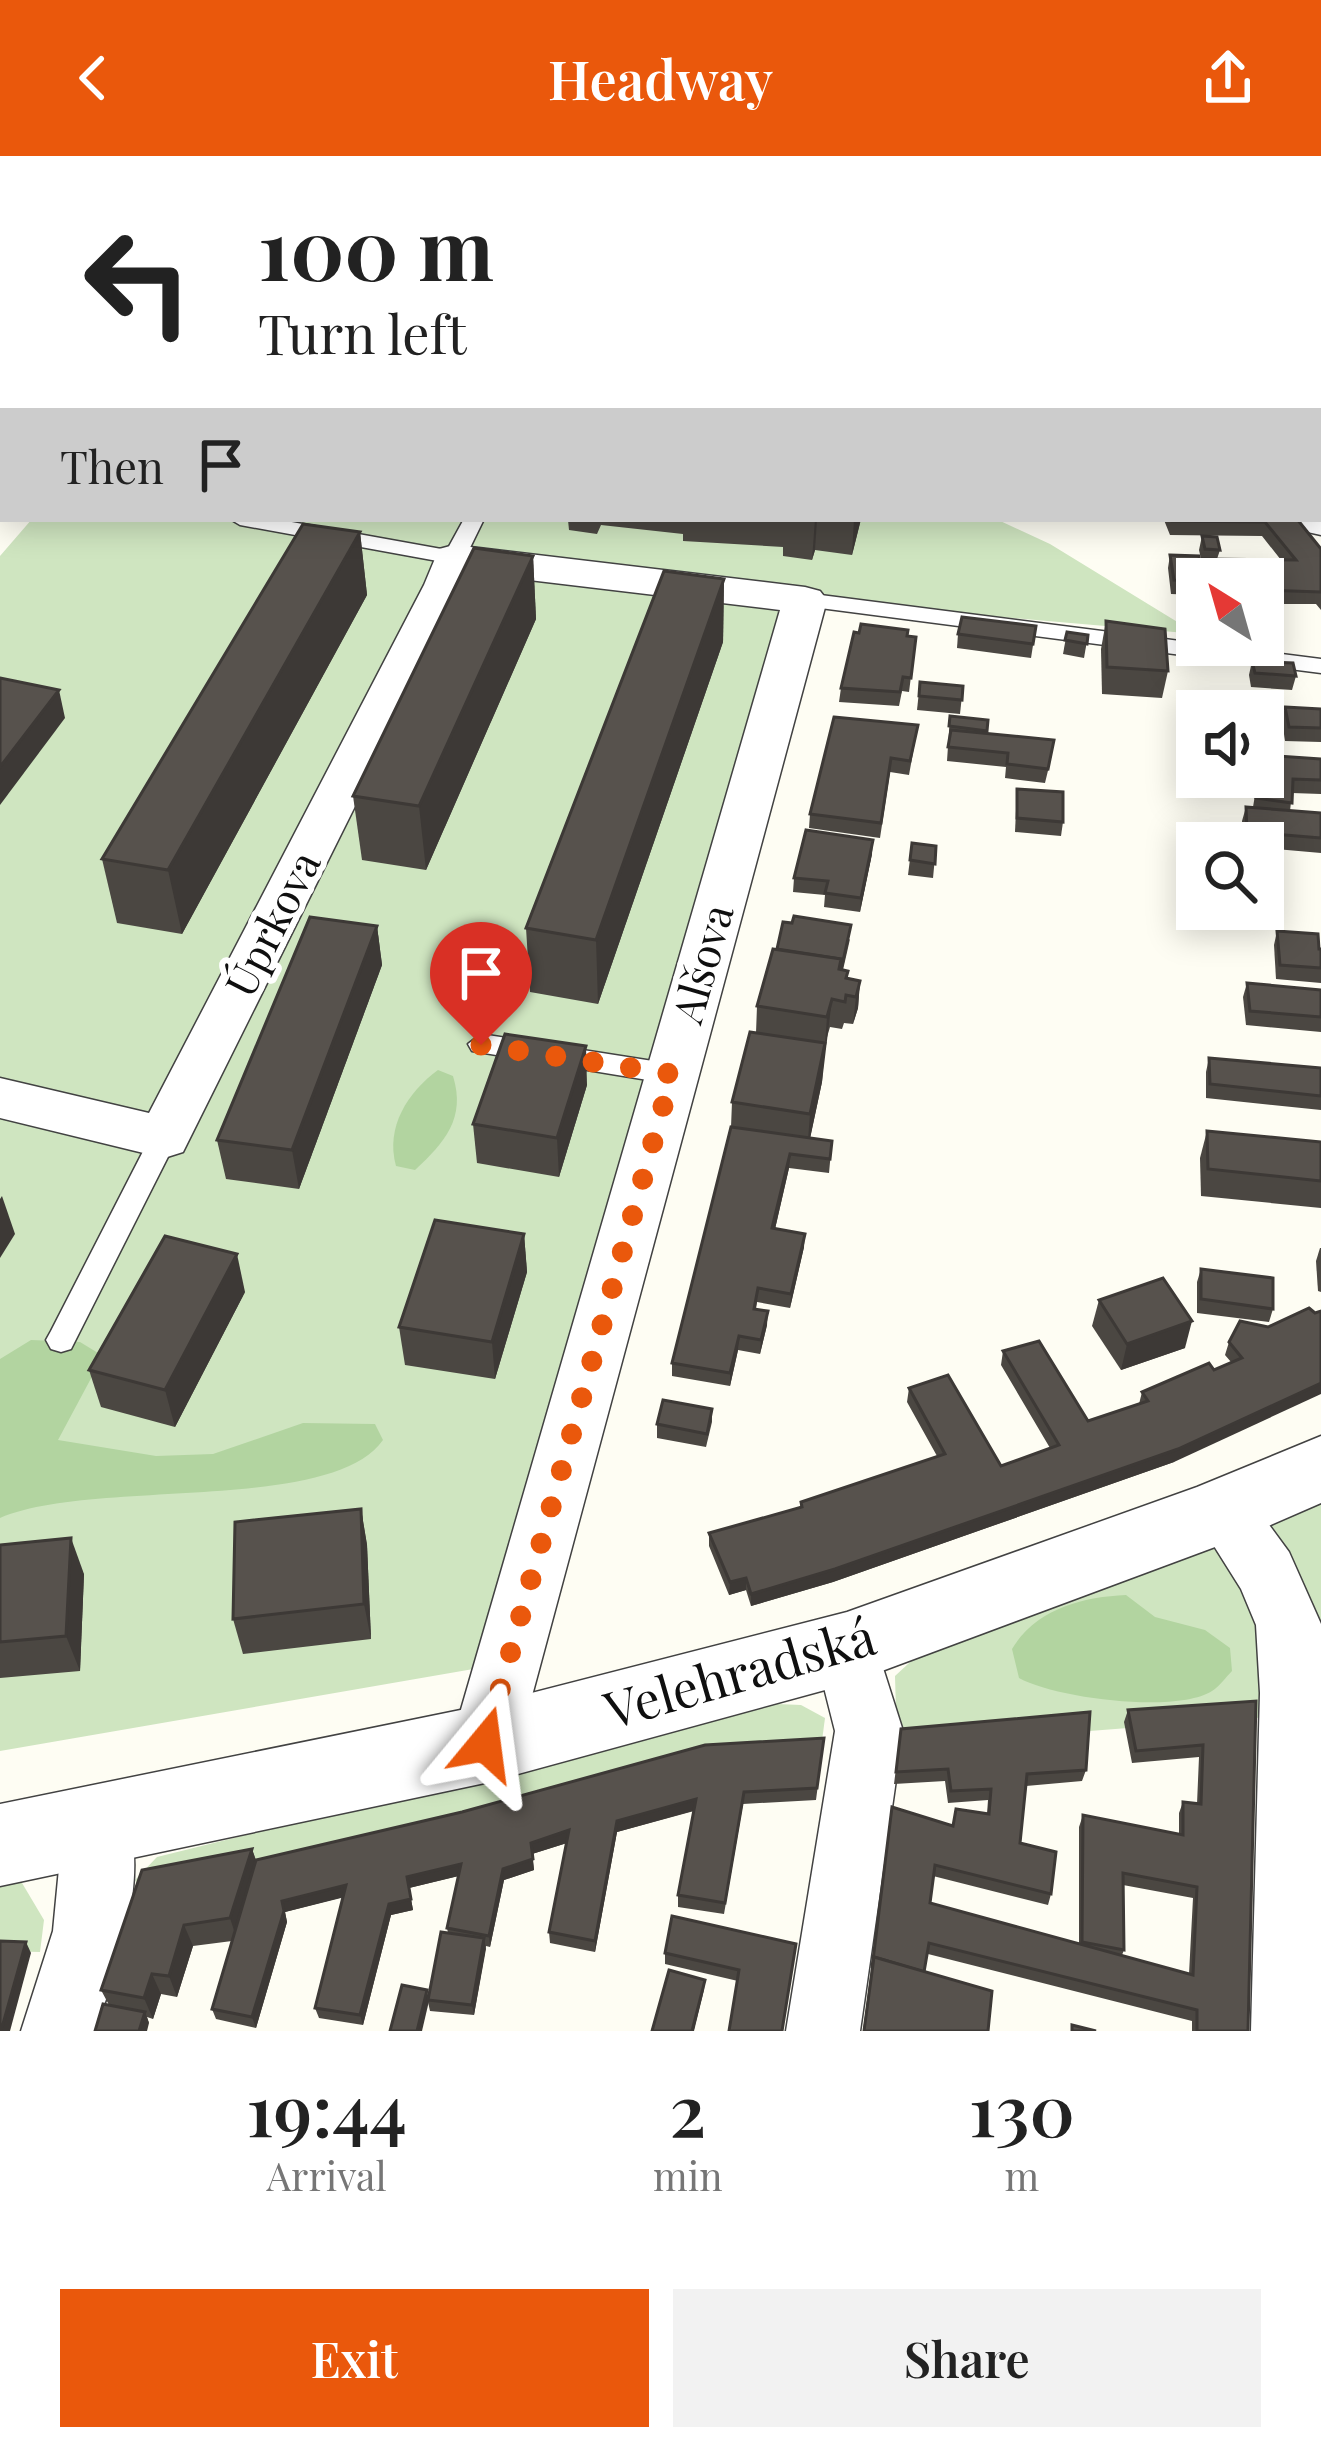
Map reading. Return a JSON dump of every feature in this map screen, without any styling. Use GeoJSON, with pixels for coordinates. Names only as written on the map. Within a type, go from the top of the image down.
{"type":"FeatureCollection","features":[{"type":"Feature","properties":{"kind":"street"},"geometry":{"type":"LineString","coordinates":[[464,538],[805,600]]}},
{"type":"Feature","properties":{"kind":"street","name":"Úprkova"},"geometry":{"type":"LineString","coordinates":[[164,1137],[446,585],[464,538]]}},
{"type":"Feature","properties":{"kind":"street","name":"Alšova"},"geometry":{"type":"LineString","coordinates":[[485,1744],[805,600]]}},
{"type":"Feature","properties":{"kind":"street"},"geometry":{"type":"LineString","coordinates":[[0,1098],[164,1137]]}},
{"type":"Feature","properties":{"kind":"street","name":"Velehradská"},"geometry":{"type":"LineString","coordinates":[[0,1845],[485,1744],[847,1648],[1223,1510],[1321,1468]]}},
{"type":"Feature","properties":{"kind":"street"},"geometry":{"type":"LineString","coordinates":[[1223,1510],[1266,1572],[1289,1625],[1293,1693],[1288,2031]]}},
{"type":"Feature","properties":{"kind":"street"},"geometry":{"type":"LineString","coordinates":[[823,2031],[869,1731],[847,1648]]}},
{"type":"Feature","properties":{"kind":"street"},"geometry":{"type":"LineString","coordinates":[[58,2031],[78,1978],[100,1886],[98,1827]]}},
{"type":"Feature","properties":{"kind":"lane"},"geometry":{"type":"LineString","coordinates":[[275,522],[464,538]]}},
{"type":"Feature","properties":{"kind":"lane"},"geometry":{"type":"LineString","coordinates":[[805,600],[1321,666]]}},
{"type":"Feature","properties":{"kind":"lane"},"geometry":{"type":"LineString","coordinates":[[481,1045],[672,1074]]}},
{"type":"Feature","properties":{"kind":"lane"},"geometry":{"type":"LineString","coordinates":[[61,1340],[164,1137]]}},
{"type":"Feature","properties":{"kind":"green space"},"geometry":{"type":"Polygon","coordinates":[[[29,522],[1002,522],[1050,544],[1176,621],[1176,632],[805,600],[508,1663],[0,1751],[0,556],[29,522]]]}},
{"type":"Feature","properties":{"kind":"green space"},"geometry":{"type":"Polygon","coordinates":[[[438,1070],[453,1076],[455,1117],[415,1170],[396,1166],[394,1138],[402,1112],[438,1070]]]}},
{"type":"Feature","properties":{"kind":"green space"},"geometry":{"type":"Polygon","coordinates":[[[31,1340],[80,1342],[103,1356],[58,1440],[156,1456],[213,1454],[303,1423],[375,1424],[383,1440],[355,1463],[314,1478],[263,1487],[91,1499],[0,1518],[0,1359],[31,1340]]]}},
{"type":"Feature","properties":{"kind":"green space"},"geometry":{"type":"Polygon","coordinates":[[[1321,1500],[1321,1713],[897,1746],[895,1676],[922,1651],[1321,1500]]]}},
{"type":"Feature","properties":{"kind":"green space"},"geometry":{"type":"Polygon","coordinates":[[[1126,1595],[1155,1617],[1205,1630],[1230,1648],[1232,1671],[1212,1691],[1195,1698],[1145,1702],[1059,1692],[1019,1678],[1012,1649],[1034,1624],[1077,1602],[1126,1595]]]}},
{"type":"Feature","properties":{"kind":"green space"},"geometry":{"type":"Polygon","coordinates":[[[777,1704],[801,1705],[825,1718],[820,1756],[147,1896],[135,1880],[157,1857],[777,1704]]]}},
{"type":"Feature","properties":{"kind":"green space"},"geometry":{"type":"Polygon","coordinates":[[[0,1879],[22,1883],[44,1920],[40,1952],[0,1951],[0,1879]]]}},
{"type":"Feature","properties":{"kind":"building"},"geometry":{"type":"Polygon","coordinates":[[[1265,522],[1299,522],[1321,549],[1321,592],[1284,591],[1284,560],[1296,560],[1265,522]]]}},
{"type":"Feature","properties":{"kind":"building"},"geometry":{"type":"Polygon","coordinates":[[[303,524],[360,532],[168,870],[102,859],[303,524]]]}},
{"type":"Feature","properties":{"kind":"building"},"geometry":{"type":"Polygon","coordinates":[[[1202,536],[1217,537],[1220,550],[1205,549],[1202,536]]]}},
{"type":"Feature","properties":{"kind":"building"},"geometry":{"type":"Polygon","coordinates":[[[474,548],[533,556],[419,806],[353,796],[474,548]]]}},
{"type":"Feature","properties":{"kind":"building"},"geometry":{"type":"Polygon","coordinates":[[[1170,555],[1199,556],[1176,558],[1174,580],[1170,555]]]}},
{"type":"Feature","properties":{"kind":"building"},"geometry":{"type":"Polygon","coordinates":[[[664,571],[724,579],[596,940],[526,928],[664,571]]]}},
{"type":"Feature","properties":{"kind":"building"},"geometry":{"type":"Polygon","coordinates":[[[962,617],[1036,626],[1033,644],[958,634],[962,617]]]}},
{"type":"Feature","properties":{"kind":"building"},"geometry":{"type":"Polygon","coordinates":[[[1106,621],[1165,629],[1168,671],[1107,667],[1106,621]]]}},
{"type":"Feature","properties":{"kind":"building"},"geometry":{"type":"Polygon","coordinates":[[[861,624],[908,630],[907,636],[916,637],[911,678],[903,677],[900,692],[841,688],[854,632],[859,633],[861,624]]]}},
{"type":"Feature","properties":{"kind":"building"},"geometry":{"type":"Polygon","coordinates":[[[1067,632],[1088,635],[1087,644],[1065,640],[1067,632]]]}},
{"type":"Feature","properties":{"kind":"building"},"geometry":{"type":"Polygon","coordinates":[[[1293,663],[1296,676],[1255,673],[1253,666],[1293,663]]]}},
{"type":"Feature","properties":{"kind":"building"},"geometry":{"type":"Polygon","coordinates":[[[0,678],[59,690],[0,767],[0,678]]]}},
{"type":"Feature","properties":{"kind":"building"},"geometry":{"type":"Polygon","coordinates":[[[920,682],[963,686],[962,700],[919,696],[920,682]]]}},
{"type":"Feature","properties":{"kind":"building"},"geometry":{"type":"Polygon","coordinates":[[[1285,707],[1321,709],[1321,728],[1289,727],[1285,707]]]}},
{"type":"Feature","properties":{"kind":"building"},"geometry":{"type":"Polygon","coordinates":[[[950,716],[988,720],[987,731],[949,726],[950,716]]]}},
{"type":"Feature","properties":{"kind":"building"},"geometry":{"type":"Polygon","coordinates":[[[834,717],[918,725],[910,761],[891,758],[881,823],[810,814],[834,717]]]}},
{"type":"Feature","properties":{"kind":"building"},"geometry":{"type":"Polygon","coordinates":[[[951,730],[1054,740],[1048,769],[1007,764],[1008,753],[948,747],[951,730]]]}},
{"type":"Feature","properties":{"kind":"building"},"geometry":{"type":"Polygon","coordinates":[[[1284,756],[1321,759],[1321,780],[1293,779],[1292,803],[1256,798],[1284,798],[1284,756]]]}},
{"type":"Feature","properties":{"kind":"building"},"geometry":{"type":"Polygon","coordinates":[[[1017,789],[1063,792],[1063,822],[1017,818],[1017,789]]]}},
{"type":"Feature","properties":{"kind":"building"},"geometry":{"type":"Polygon","coordinates":[[[1246,807],[1321,813],[1321,838],[1284,835],[1284,822],[1247,822],[1246,807]]]}},
{"type":"Feature","properties":{"kind":"building"},"geometry":{"type":"Polygon","coordinates":[[[806,830],[873,840],[861,898],[825,893],[828,881],[794,878],[806,830]]]}},
{"type":"Feature","properties":{"kind":"building"},"geometry":{"type":"Polygon","coordinates":[[[912,843],[936,846],[935,864],[910,860],[912,843]]]}},
{"type":"Feature","properties":{"kind":"building"},"geometry":{"type":"Polygon","coordinates":[[[794,916],[851,925],[841,970],[841,959],[777,949],[783,922],[792,923],[794,916]]]}},
{"type":"Feature","properties":{"kind":"building"},"geometry":{"type":"Polygon","coordinates":[[[310,917],[377,926],[292,1150],[217,1140],[310,917]]]}},
{"type":"Feature","properties":{"kind":"building"},"geometry":{"type":"Polygon","coordinates":[[[1277,931],[1318,934],[1321,968],[1280,965],[1277,931]]]}},
{"type":"Feature","properties":{"kind":"building"},"geometry":{"type":"Polygon","coordinates":[[[773,949],[841,959],[839,969],[848,971],[846,978],[860,981],[856,997],[846,995],[845,1002],[832,999],[827,1017],[757,1006],[773,949]]]}},
{"type":"Feature","properties":{"kind":"building"},"geometry":{"type":"Polygon","coordinates":[[[1247,983],[1321,990],[1321,1017],[1250,1011],[1247,983]]]}},
{"type":"Feature","properties":{"kind":"building"},"geometry":{"type":"Polygon","coordinates":[[[750,1032],[825,1043],[810,1114],[732,1102],[750,1032]]]}},
{"type":"Feature","properties":{"kind":"building"},"geometry":{"type":"Polygon","coordinates":[[[505,1034],[586,1046],[557,1138],[473,1124],[505,1034]]]}},
{"type":"Feature","properties":{"kind":"building"},"geometry":{"type":"Polygon","coordinates":[[[1209,1058],[1321,1068],[1321,1096],[1210,1084],[1209,1058]]]}},
{"type":"Feature","properties":{"kind":"building"},"geometry":{"type":"Polygon","coordinates":[[[731,1127],[832,1141],[830,1159],[790,1154],[772,1228],[805,1234],[791,1294],[758,1288],[754,1309],[768,1311],[761,1340],[739,1336],[730,1373],[672,1363],[731,1127]]]}},
{"type":"Feature","properties":{"kind":"building"},"geometry":{"type":"Polygon","coordinates":[[[1207,1131],[1321,1142],[1321,1181],[1208,1169],[1207,1131]]]}},
{"type":"Feature","properties":{"kind":"building"},"geometry":{"type":"Polygon","coordinates":[[[435,1220],[524,1234],[492,1342],[399,1327],[435,1220]]]}},
{"type":"Feature","properties":{"kind":"building"},"geometry":{"type":"Polygon","coordinates":[[[165,1236],[237,1254],[165,1390],[89,1370],[165,1236]]]}},
{"type":"Feature","properties":{"kind":"building"},"geometry":{"type":"Polygon","coordinates":[[[1201,1269],[1273,1278],[1273,1309],[1201,1299],[1201,1269]]]}},
{"type":"Feature","properties":{"kind":"building"},"geometry":{"type":"Polygon","coordinates":[[[1163,1278],[1192,1321],[1127,1344],[1099,1300],[1163,1278]]]}},
{"type":"Feature","properties":{"kind":"building"},"geometry":{"type":"Polygon","coordinates":[[[1309,1308],[1321,1311],[1321,1383],[1178,1449],[751,1594],[746,1578],[730,1582],[709,1533],[802,1507],[801,1502],[945,1454],[909,1388],[948,1375],[1001,1466],[1059,1445],[1003,1351],[1039,1341],[1088,1421],[1148,1401],[1142,1392],[1209,1363],[1214,1370],[1242,1358],[1229,1342],[1240,1321],[1268,1327],[1309,1308]]]}},
{"type":"Feature","properties":{"kind":"building"},"geometry":{"type":"Polygon","coordinates":[[[663,1400],[712,1409],[707,1434],[657,1424],[663,1400]]]}},
{"type":"Feature","properties":{"kind":"building"},"geometry":{"type":"Polygon","coordinates":[[[361,1509],[364,1604],[233,1619],[235,1522],[361,1509]]]}},
{"type":"Feature","properties":{"kind":"building"},"geometry":{"type":"Polygon","coordinates":[[[71,1538],[66,1636],[0,1642],[0,1545],[71,1538]]]}},
{"type":"Feature","properties":{"kind":"building"},"geometry":{"type":"Polygon","coordinates":[[[1256,1701],[1248,2031],[1197,2031],[1197,2010],[929,1943],[924,1972],[874,1957],[872,1968],[892,1807],[953,1826],[956,1809],[989,1814],[991,1789],[951,1791],[948,1769],[896,1772],[901,1729],[1090,1712],[1086,1770],[1027,1774],[1020,1843],[1056,1852],[1051,1894],[935,1865],[930,1903],[1193,1975],[1197,1887],[1123,1873],[1124,1950],[1082,1942],[1083,1815],[1183,1835],[1183,1802],[1201,1804],[1203,1745],[1136,1751],[1128,1710],[1256,1701]]]}},
{"type":"Feature","properties":{"kind":"building"},"geometry":{"type":"Polygon","coordinates":[[[824,1738],[817,1788],[744,1792],[725,1903],[678,1895],[696,1799],[617,1821],[595,1941],[549,1932],[569,1830],[531,1843],[533,1859],[503,1869],[489,1936],[447,1928],[461,1864],[407,1877],[411,1899],[389,1904],[360,2015],[315,2008],[346,1885],[282,1901],[284,1911],[252,2017],[212,2009],[256,1860],[462,1812],[705,1745],[824,1738]]]}},
{"type":"Feature","properties":{"kind":"building"},"geometry":{"type":"Polygon","coordinates":[[[252,1849],[230,1918],[184,1925],[169,1976],[152,1974],[144,1998],[101,1990],[142,1870],[252,1849]]]}},
{"type":"Feature","properties":{"kind":"building"},"geometry":{"type":"Polygon","coordinates":[[[672,1916],[796,1944],[782,2031],[729,2031],[739,1970],[665,1953],[672,1916]]]}},
{"type":"Feature","properties":{"kind":"building"},"geometry":{"type":"Polygon","coordinates":[[[441,1932],[484,1938],[472,2005],[428,2000],[441,1932]]]}},
{"type":"Feature","properties":{"kind":"building"},"geometry":{"type":"Polygon","coordinates":[[[0,1941],[26,1942],[1,2031],[0,2031],[0,1941]]]}},
{"type":"Feature","properties":{"kind":"building"},"geometry":{"type":"Polygon","coordinates":[[[874,1957],[992,1991],[988,2031],[864,2031],[874,1957]]]}},
{"type":"Feature","properties":{"kind":"building"},"geometry":{"type":"Polygon","coordinates":[[[669,1970],[705,1980],[692,2031],[652,2031],[669,1970]]]}},
{"type":"Feature","properties":{"kind":"building"},"geometry":{"type":"Polygon","coordinates":[[[402,1985],[427,1990],[417,2031],[390,2031],[402,1985]]]}},
{"type":"Feature","properties":{"kind":"building"},"geometry":{"type":"Polygon","coordinates":[[[103,2004],[145,2012],[139,2031],[95,2031],[103,2004]]]}},
{"type":"Feature","properties":{"kind":"route"},"geometry":{"type":"LineString","coordinates":[[481,1045],[672,1074],[485,1744]]}}]}
